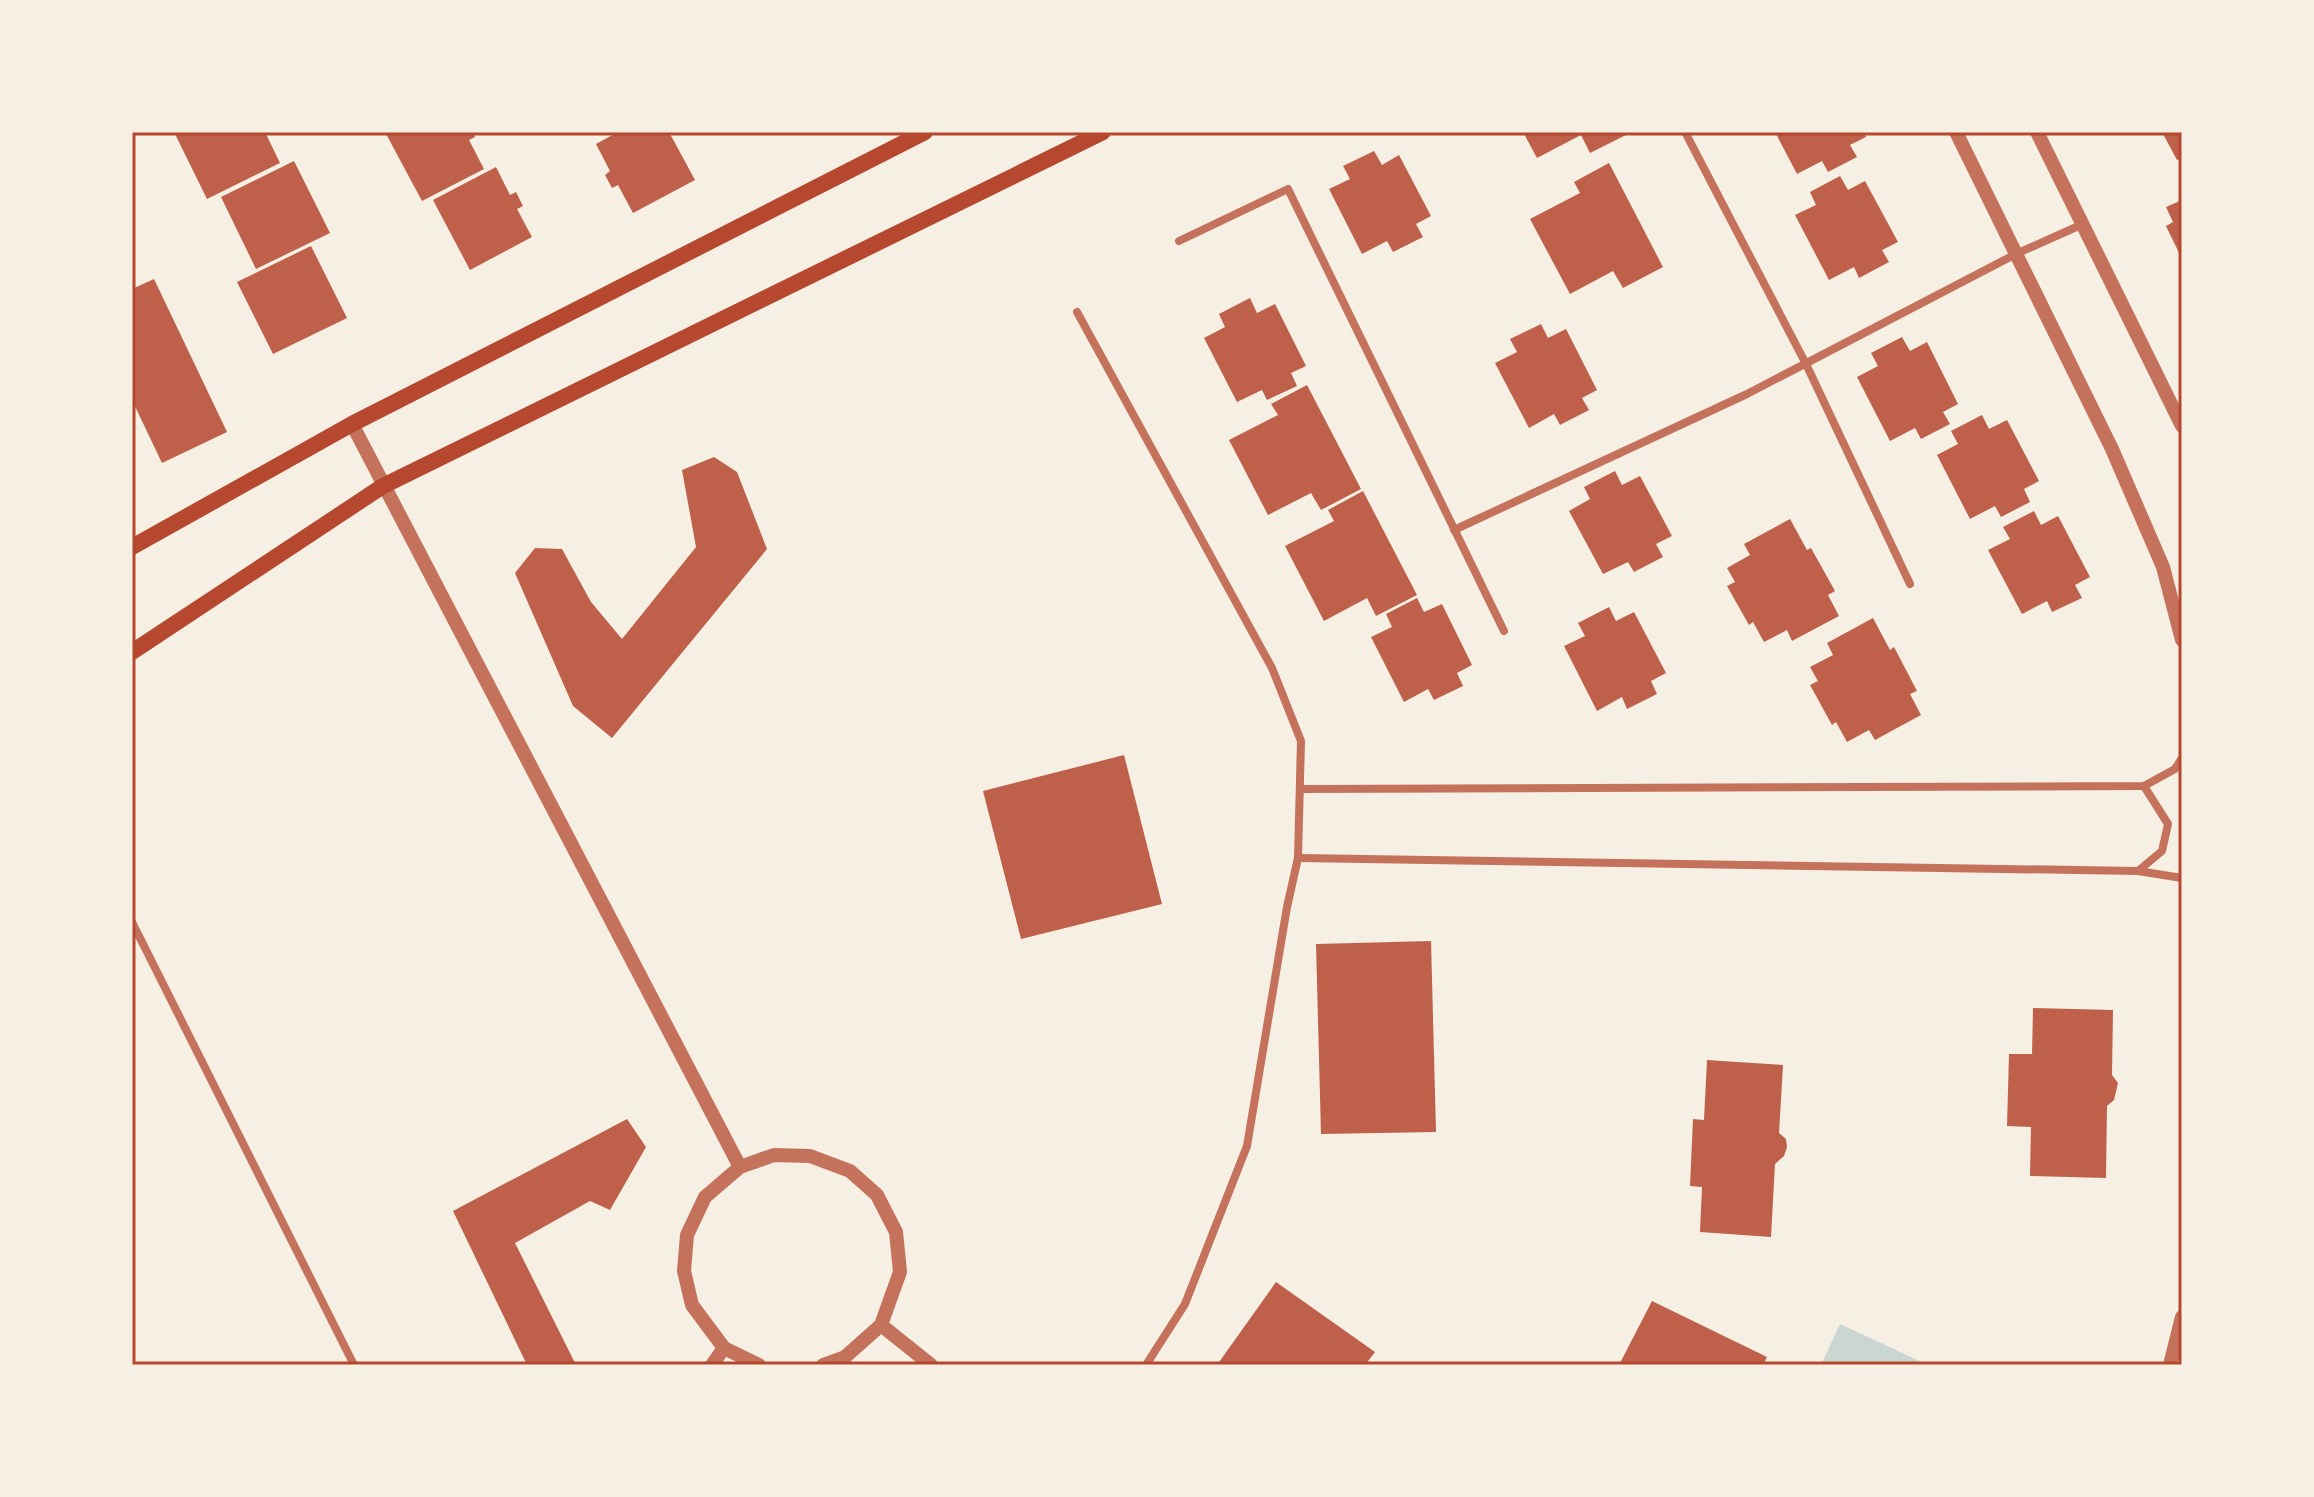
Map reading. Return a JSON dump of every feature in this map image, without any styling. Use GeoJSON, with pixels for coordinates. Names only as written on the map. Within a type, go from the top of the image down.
{"type":"FeatureCollection","features":[{"type":"Feature","properties":{"kind":"main road"},"geometry":{"type":"LineString","coordinates":[[132,547],[352,424],[925,132]]}},
{"type":"Feature","properties":{"kind":"main road"},"geometry":{"type":"LineString","coordinates":[[132,652],[383,486],[1103,132]]}},
{"type":"Feature","properties":{"kind":"street"},"geometry":{"type":"LineString","coordinates":[[1685,132],[1806,364],[1910,584]]}},
{"type":"Feature","properties":{"kind":"street"},"geometry":{"type":"LineString","coordinates":[[1956,132],[2112,449],[2163,567],[2182,640]]}},
{"type":"Feature","properties":{"kind":"street"},"geometry":{"type":"LineString","coordinates":[[2037,132],[2182,426]]}},
{"type":"Feature","properties":{"kind":"street"},"geometry":{"type":"LineString","coordinates":[[1179,241],[1288,189],[1504,631]]}},
{"type":"Feature","properties":{"kind":"street"},"geometry":{"type":"LineString","coordinates":[[1454,530],[1806,364],[2016,254],[2084,224]]}},
{"type":"Feature","properties":{"kind":"street"},"geometry":{"type":"LineString","coordinates":[[1077,312],[1272,668],[1301,741],[1298,858],[1247,1146],[1185,1304],[1146,1365]]}},
{"type":"Feature","properties":{"kind":"street"},"geometry":{"type":"LineString","coordinates":[[352,424],[740,1167]]}},
{"type":"Feature","properties":{"kind":"street"},"geometry":{"type":"LineString","coordinates":[[1301,789],[2144,786],[2175,769],[2182,758]]}},
{"type":"Feature","properties":{"kind":"street"},"geometry":{"type":"LineString","coordinates":[[2138,871],[2162,851],[2168,824],[2144,786]]}},
{"type":"Feature","properties":{"kind":"street"},"geometry":{"type":"LineString","coordinates":[[1298,858],[2138,871],[2182,878]]}},
{"type":"Feature","properties":{"kind":"street"},"geometry":{"type":"LineString","coordinates":[[132,922],[354,1365]]}},
{"type":"Feature","properties":{"kind":"street"},"geometry":{"type":"LineString","coordinates":[[759,1365],[724,1348],[692,1305],[684,1271],[687,1235],[705,1197],[740,1167],[774,1155],[810,1156],[850,1171],[877,1195],[896,1232],[900,1272],[881,1325],[845,1357],[823,1365]]}},
{"type":"Feature","properties":{"kind":"street"},"geometry":{"type":"LineString","coordinates":[[2170,1365],[2182,1317]]}},
{"type":"Feature","properties":{"kind":"street"},"geometry":{"type":"LineString","coordinates":[[881,1325],[931,1365]]}},
{"type":"Feature","properties":{"kind":"street"},"geometry":{"type":"LineString","coordinates":[[712,1365],[724,1348]]}},
{"type":"Feature","properties":{"kind":"shaded area"},"geometry":{"type":"Polygon","coordinates":[[[1840,1324],[1928,1365],[1821,1365],[1840,1324]]]}},
{"type":"Feature","properties":{"kind":"building"},"geometry":{"type":"Polygon","coordinates":[[[174,132],[265,132],[280,163],[207,199],[174,132]]]}},
{"type":"Feature","properties":{"kind":"building"},"geometry":{"type":"Polygon","coordinates":[[[385,132],[473,132],[475,137],[469,140],[484,169],[422,201],[385,132]]]}},
{"type":"Feature","properties":{"kind":"building"},"geometry":{"type":"Polygon","coordinates":[[[618,132],[669,132],[695,180],[633,213],[618,185],[612,188],[605,175],[610,171],[596,144],[618,132]]]}},
{"type":"Feature","properties":{"kind":"building"},"geometry":{"type":"Polygon","coordinates":[[[1523,132],[1632,132],[1590,153],[1581,135],[1537,158],[1523,132]]]}},
{"type":"Feature","properties":{"kind":"building"},"geometry":{"type":"Polygon","coordinates":[[[1775,132],[1863,132],[1866,137],[1850,145],[1857,157],[1828,172],[1822,161],[1797,174],[1775,132]]]}},
{"type":"Feature","properties":{"kind":"building"},"geometry":{"type":"Polygon","coordinates":[[[2162,132],[2182,132],[2182,158],[2177,160],[2162,132]]]}},
{"type":"Feature","properties":{"kind":"building"},"geometry":{"type":"Polygon","coordinates":[[[1374,151],[1382,165],[1399,155],[1431,216],[1416,224],[1423,237],[1393,252],[1387,241],[1362,254],[1329,189],[1350,179],[1343,166],[1374,151]]]}},
{"type":"Feature","properties":{"kind":"building"},"geometry":{"type":"Polygon","coordinates":[[[294,161],[330,233],[256,269],[221,197],[294,161]]]}},
{"type":"Feature","properties":{"kind":"building"},"geometry":{"type":"Polygon","coordinates":[[[1609,163],[1663,267],[1623,288],[1613,271],[1570,294],[1530,219],[1580,193],[1574,182],[1609,163]]]}},
{"type":"Feature","properties":{"kind":"building"},"geometry":{"type":"Polygon","coordinates":[[[496,167],[510,195],[516,192],[523,206],[517,209],[532,237],[470,270],[433,200],[496,167]]]}},
{"type":"Feature","properties":{"kind":"building"},"geometry":{"type":"Polygon","coordinates":[[[1840,176],[1848,190],[1865,181],[1898,242],[1882,250],[1889,262],[1859,278],[1854,267],[1829,280],[1795,215],[1816,205],[1810,192],[1840,176]]]}},
{"type":"Feature","properties":{"kind":"building"},"geometry":{"type":"Polygon","coordinates":[[[2182,200],[2182,259],[2166,226],[2173,222],[2166,207],[2182,200]]]}},
{"type":"Feature","properties":{"kind":"building"},"geometry":{"type":"Polygon","coordinates":[[[311,246],[347,318],[273,354],[237,282],[311,246]]]}},
{"type":"Feature","properties":{"kind":"building"},"geometry":{"type":"Polygon","coordinates":[[[154,279],[227,432],[162,463],[132,400],[132,289],[154,279]]]}},
{"type":"Feature","properties":{"kind":"building"},"geometry":{"type":"Polygon","coordinates":[[[1250,298],[1257,313],[1275,304],[1306,366],[1291,373],[1297,386],[1267,400],[1262,390],[1237,402],[1204,338],[1225,327],[1219,314],[1250,298]]]}},
{"type":"Feature","properties":{"kind":"building"},"geometry":{"type":"Polygon","coordinates":[[[1541,324],[1548,338],[1566,329],[1597,390],[1582,398],[1589,410],[1560,425],[1554,414],[1529,428],[1495,363],[1517,352],[1510,339],[1541,324]]]}},
{"type":"Feature","properties":{"kind":"building"},"geometry":{"type":"Polygon","coordinates":[[[1902,337],[1910,351],[1927,342],[1958,404],[1943,412],[1950,424],[1921,439],[1915,428],[1890,441],[1857,377],[1878,366],[1871,353],[1902,337]]]}},
{"type":"Feature","properties":{"kind":"building"},"geometry":{"type":"Polygon","coordinates":[[[1307,385],[1361,489],[1321,510],[1311,493],[1268,515],[1229,440],[1278,415],[1271,404],[1307,385]]]}},
{"type":"Feature","properties":{"kind":"building"},"geometry":{"type":"Polygon","coordinates":[[[1982,415],[1989,429],[2007,420],[2039,481],[2024,489],[2030,502],[2001,517],[1995,506],[1970,519],[1937,455],[1958,444],[1951,431],[1982,415]]]}},
{"type":"Feature","properties":{"kind":"building"},"geometry":{"type":"Polygon","coordinates":[[[714,457],[737,472],[767,549],[612,738],[573,706],[515,573],[535,548],[562,549],[591,602],[622,639],[696,547],[682,470],[714,457]]]}},
{"type":"Feature","properties":{"kind":"building"},"geometry":{"type":"Polygon","coordinates":[[[1615,471],[1622,485],[1640,476],[1672,536],[1656,544],[1663,557],[1634,572],[1628,562],[1603,574],[1569,511],[1590,499],[1584,487],[1615,471]]]}},
{"type":"Feature","properties":{"kind":"building"},"geometry":{"type":"Polygon","coordinates":[[[1363,491],[1417,595],[1376,616],[1367,598],[1324,621],[1285,546],[1334,521],[1328,510],[1363,491]]]}},
{"type":"Feature","properties":{"kind":"building"},"geometry":{"type":"Polygon","coordinates":[[[2034,511],[2041,525],[2058,516],[2090,577],[2075,585],[2082,598],[2052,612],[2047,601],[2022,614],[1988,550],[2010,539],[2003,527],[2034,511]]]}},
{"type":"Feature","properties":{"kind":"building"},"geometry":{"type":"Polygon","coordinates":[[[1790,519],[1807,550],[1811,548],[1835,591],[1828,595],[1839,616],[1792,641],[1787,630],[1764,642],[1753,622],[1749,625],[1727,586],[1735,582],[1727,568],[1750,555],[1744,544],[1790,519]]]}},
{"type":"Feature","properties":{"kind":"building"},"geometry":{"type":"Polygon","coordinates":[[[1417,598],[1424,612],[1442,604],[1472,665],[1457,673],[1463,686],[1434,700],[1428,689],[1404,702],[1371,637],[1392,627],[1386,614],[1417,598]]]}},
{"type":"Feature","properties":{"kind":"building"},"geometry":{"type":"Polygon","coordinates":[[[1609,607],[1616,621],[1634,612],[1666,673],[1651,681],[1657,694],[1627,709],[1622,697],[1597,711],[1564,646],[1585,636],[1578,623],[1609,607]]]}},
{"type":"Feature","properties":{"kind":"building"},"geometry":{"type":"Polygon","coordinates":[[[1873,618],[1890,650],[1894,647],[1917,691],[1910,694],[1921,715],[1875,740],[1869,730],[1847,742],[1836,722],[1832,725],[1810,685],[1818,681],[1810,667],[1833,655],[1827,643],[1873,618]]]}},
{"type":"Feature","properties":{"kind":"building"},"geometry":{"type":"Polygon","coordinates":[[[1124,755],[1162,904],[1021,939],[983,791],[1124,755]]]}},
{"type":"Feature","properties":{"kind":"building"},"geometry":{"type":"Polygon","coordinates":[[[1431,941],[1436,1132],[1321,1134],[1316,944],[1431,941]]]}},
{"type":"Feature","properties":{"kind":"building"},"geometry":{"type":"Polygon","coordinates":[[[2033,1008],[2113,1010],[2112,1075],[2118,1083],[2114,1100],[2107,1106],[2106,1178],[2030,1176],[2031,1127],[2007,1126],[2009,1054],[2032,1054],[2033,1008]]]}},
{"type":"Feature","properties":{"kind":"building"},"geometry":{"type":"Polygon","coordinates":[[[1707,1060],[1783,1065],[1779,1133],[1786,1139],[1787,1147],[1784,1156],[1775,1164],[1771,1237],[1700,1232],[1702,1187],[1690,1186],[1693,1119],[1704,1120],[1707,1060]]]}},
{"type":"Feature","properties":{"kind":"building"},"geometry":{"type":"Polygon","coordinates":[[[627,1119],[646,1147],[610,1210],[590,1201],[515,1243],[576,1365],[527,1365],[453,1211],[627,1119]]]}},
{"type":"Feature","properties":{"kind":"building"},"geometry":{"type":"Polygon","coordinates":[[[1276,1282],[1375,1352],[1365,1365],[1217,1365],[1276,1282]]]}},
{"type":"Feature","properties":{"kind":"building"},"geometry":{"type":"Polygon","coordinates":[[[1652,1301],[1767,1357],[1763,1365],[1619,1365],[1652,1301]]]}}]}
